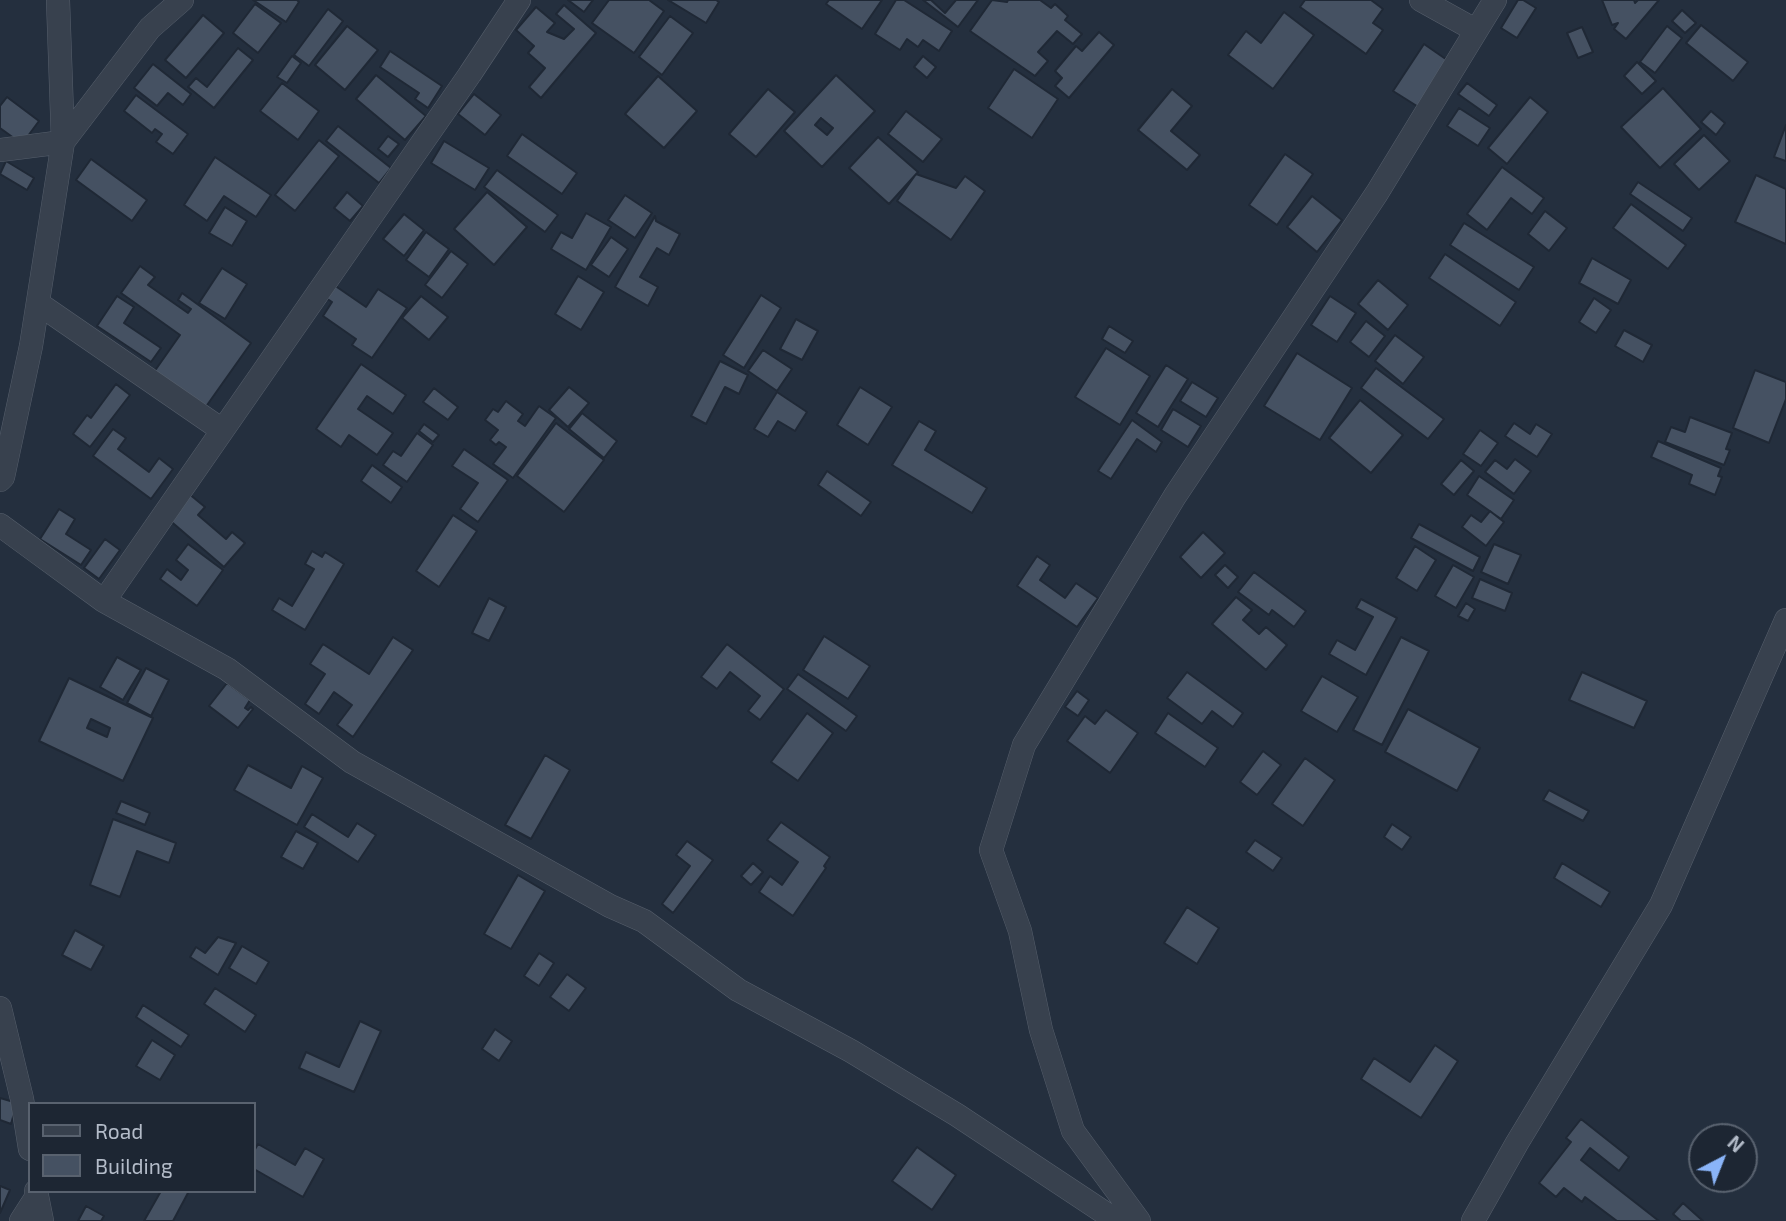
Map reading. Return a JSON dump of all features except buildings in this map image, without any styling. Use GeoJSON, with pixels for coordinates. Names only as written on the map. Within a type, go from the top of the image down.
{"type":"FeatureCollection","features":[{"type":"Feature","properties":{"kind":"street"},"geometry":{"type":"LineString","coordinates":[[0,480],[3,477],[23,386],[62,142],[58,0]]}},
{"type":"Feature","properties":{"kind":"street"},"geometry":{"type":"LineString","coordinates":[[0,150],[62,142],[150,28],[182,0]]}},
{"type":"Feature","properties":{"kind":"street"},"geometry":{"type":"LineString","coordinates":[[104,601],[519,0]]}},
{"type":"Feature","properties":{"kind":"street"},"geometry":{"type":"LineString","coordinates":[[1421,0],[1475,30]]}},
{"type":"Feature","properties":{"kind":"street"},"geometry":{"type":"LineString","coordinates":[[1139,1221],[1073,1131],[1041,1030],[1020,931],[991,850],[1024,746],[1175,496],[1377,193],[1495,0]]}},
{"type":"Feature","properties":{"kind":"street"},"geometry":{"type":"LineString","coordinates":[[38,304],[222,429]]}},
{"type":"Feature","properties":{"kind":"street"},"geometry":{"type":"LineString","coordinates":[[0,525],[104,601],[227,670],[352,762],[599,900],[644,920],[738,990],[851,1051],[945,1108],[1117,1221]]}},
{"type":"Feature","properties":{"kind":"street"},"geometry":{"type":"LineString","coordinates":[[1473,1221],[1661,905],[1786,620]]}},
{"type":"Feature","properties":{"kind":"street"},"geometry":{"type":"LineString","coordinates":[[0,1008],[22,1098],[28,1136]]}},
{"type":"Feature","properties":{"kind":"street"},"geometry":{"type":"LineString","coordinates":[[21,1221],[37,1194]]}},
{"type":"Feature","properties":{"kind":"street"},"geometry":{"type":"LineString","coordinates":[[37,1194],[41,1221]]}}]}
